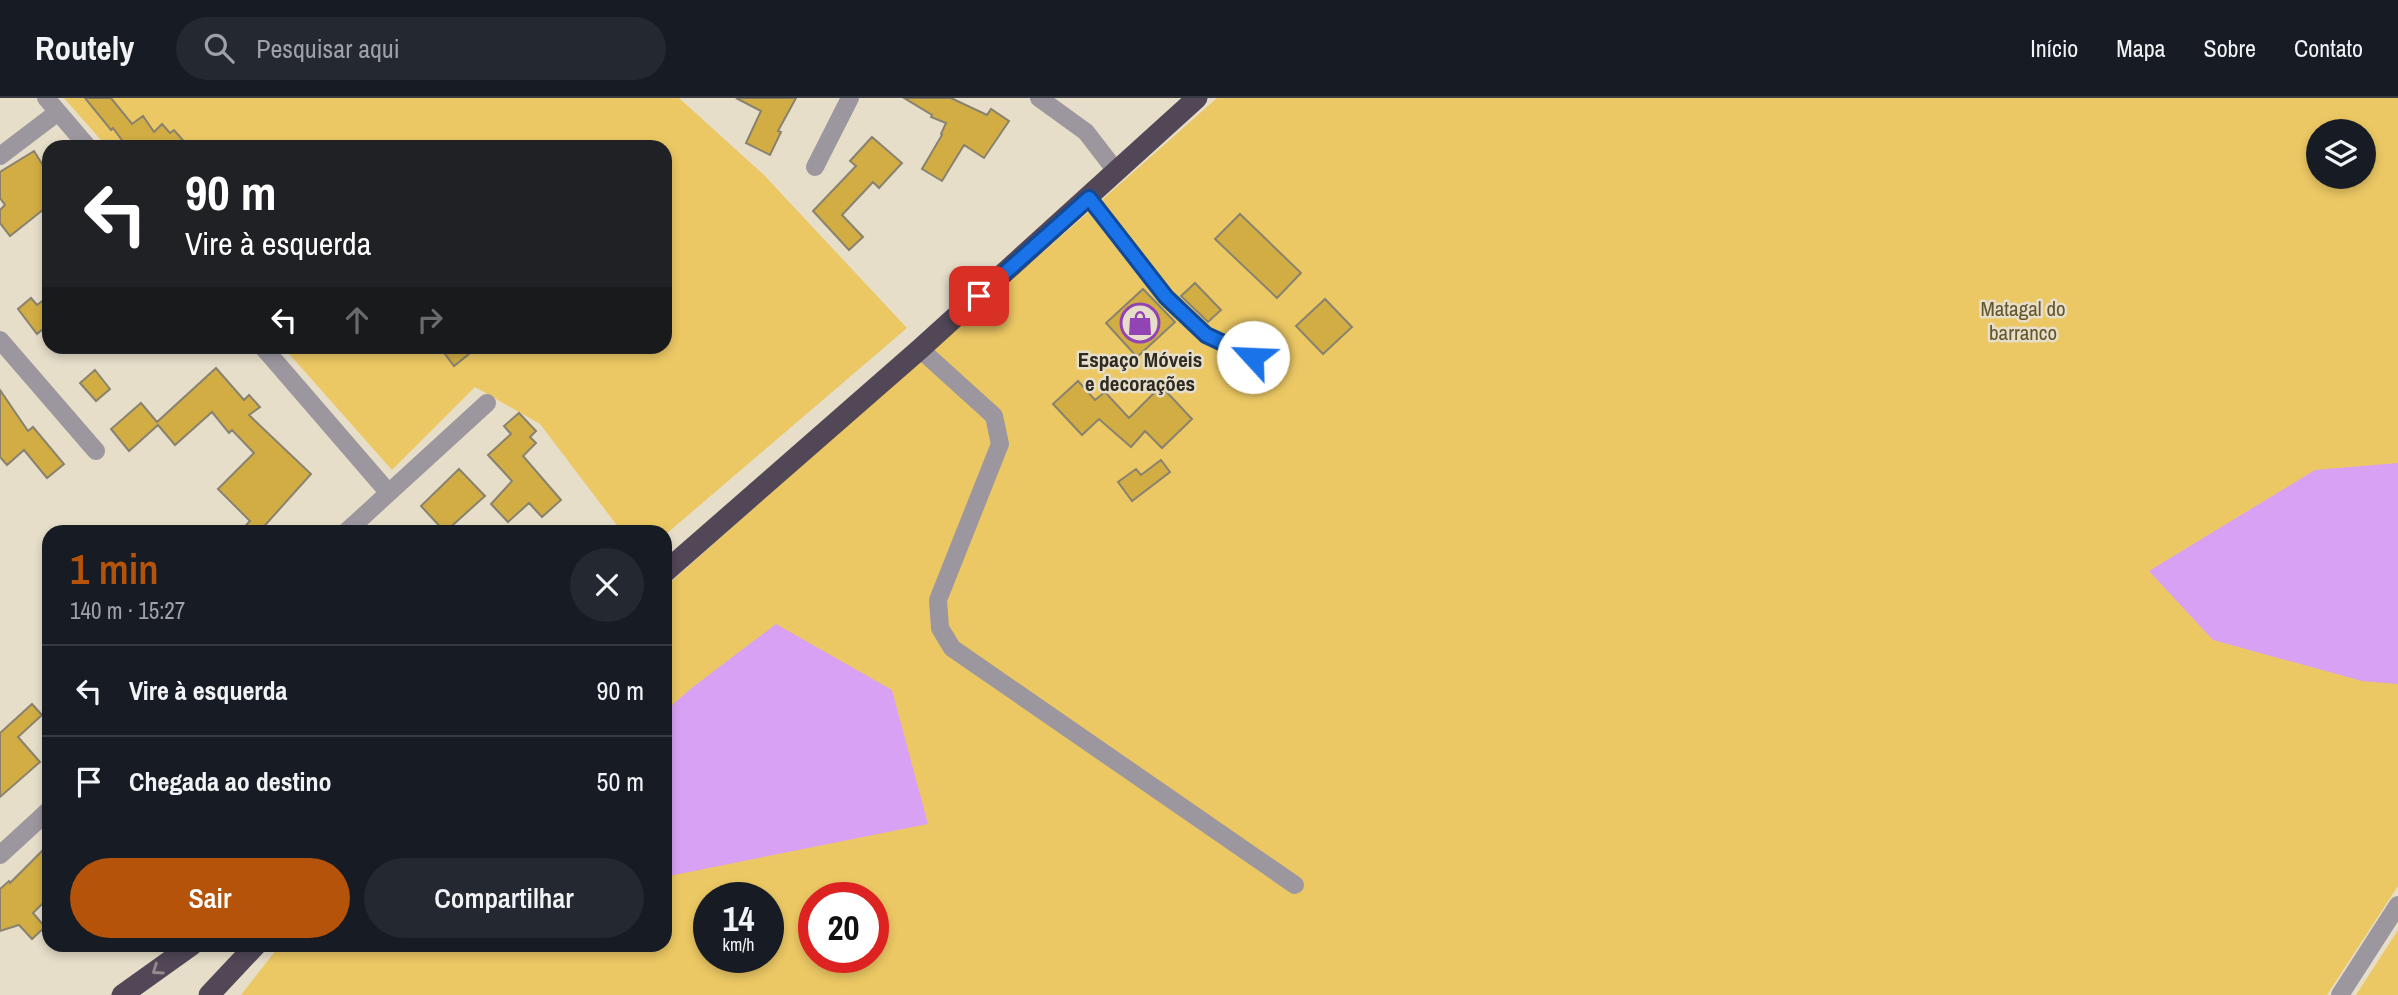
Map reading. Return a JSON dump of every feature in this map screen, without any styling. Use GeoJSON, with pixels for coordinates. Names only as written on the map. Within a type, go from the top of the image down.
{"type":"FeatureCollection","features":[{"type":"Feature","properties":{"kind":"highway"},"geometry":{"type":"LineString","coordinates":[[672,566],[920,349],[1197,98]]}},
{"type":"Feature","properties":{"kind":"highway"},"geometry":{"type":"LineString","coordinates":[[122,995],[182,952]]}},
{"type":"Feature","properties":{"kind":"highway"},"geometry":{"type":"LineString","coordinates":[[209,995],[249,952]]}},
{"type":"Feature","properties":{"kind":"street"},"geometry":{"type":"LineString","coordinates":[[46,98],[82,140]]}},
{"type":"Feature","properties":{"kind":"street"},"geometry":{"type":"LineString","coordinates":[[815,167],[850,98]]}},
{"type":"Feature","properties":{"kind":"street"},"geometry":{"type":"LineString","coordinates":[[1039,98],[1086,132],[1116,171]]}},
{"type":"Feature","properties":{"kind":"street"},"geometry":{"type":"LineString","coordinates":[[0,156],[58,112]]}},
{"type":"Feature","properties":{"kind":"street"},"geometry":{"type":"LineString","coordinates":[[1089,198],[1166,297],[1206,335],[1253,357]]}},
{"type":"Feature","properties":{"kind":"street"},"geometry":{"type":"LineString","coordinates":[[0,340],[96,451]]}},
{"type":"Feature","properties":{"kind":"street"},"geometry":{"type":"LineString","coordinates":[[920,349],[994,416],[999,444],[938,600],[940,628],[952,648],[1295,885]]}},
{"type":"Feature","properties":{"kind":"street"},"geometry":{"type":"LineString","coordinates":[[269,354],[388,492]]}},
{"type":"Feature","properties":{"kind":"street"},"geometry":{"type":"LineString","coordinates":[[353,525],[487,402]]}},
{"type":"Feature","properties":{"kind":"street"},"geometry":{"type":"LineString","coordinates":[[0,855],[42,816]]}},
{"type":"Feature","properties":{"kind":"street"},"geometry":{"type":"LineString","coordinates":[[2340,995],[2398,905]]}},
{"type":"Feature","properties":{"kind":"green space"},"geometry":{"type":"Polygon","coordinates":[[[64,98],[679,98],[764,175],[907,328],[672,529],[672,525],[617,525],[540,424],[475,387],[392,470],[289,354],[672,354],[672,140],[101,140],[64,98]]]}},
{"type":"Feature","properties":{"kind":"green space","name":"Matagal do barranco"},"geometry":{"type":"Polygon","coordinates":[[[1217,98],[2398,98],[2398,886],[2327,995],[241,995],[275,952],[672,952],[672,581],[1217,98]]]}},
{"type":"Feature","properties":{"kind":"green space"},"geometry":{"type":"Polygon","coordinates":[[[2398,930],[2398,995],[2356,995],[2398,930]]]}},
{"type":"Feature","properties":{"kind":"shaded area"},"geometry":{"type":"Polygon","coordinates":[[[2398,463],[2398,684],[2362,681],[2213,640],[2149,571],[2315,470],[2398,463]]]}},
{"type":"Feature","properties":{"kind":"shaded area"},"geometry":{"type":"Polygon","coordinates":[[[776,624],[892,690],[928,824],[672,875],[672,705],[776,624]]]}},
{"type":"Feature","properties":{"kind":"building"},"geometry":{"type":"Polygon","coordinates":[[[85,98],[111,98],[132,124],[143,116],[154,132],[162,124],[170,133],[174,130],[183,140],[122,140],[113,128],[111,130],[85,98]]]}},
{"type":"Feature","properties":{"kind":"building"},"geometry":{"type":"Polygon","coordinates":[[[736,98],[796,98],[778,131],[781,132],[770,155],[746,143],[761,111],[736,98]]]}},
{"type":"Feature","properties":{"kind":"building"},"geometry":{"type":"Polygon","coordinates":[[[904,98],[951,98],[987,115],[991,109],[1009,121],[984,158],[964,145],[942,181],[922,169],[946,123],[931,117],[932,115],[904,98]]]}},
{"type":"Feature","properties":{"kind":"building"},"geometry":{"type":"Polygon","coordinates":[[[872,137],[902,163],[879,188],[873,182],[842,215],[863,237],[849,250],[813,211],[856,166],[850,161],[872,137]]]}},
{"type":"Feature","properties":{"kind":"building"},"geometry":{"type":"Polygon","coordinates":[[[34,151],[42,164],[42,211],[10,236],[0,223],[0,210],[5,205],[0,198],[0,172],[34,151]]]}},
{"type":"Feature","properties":{"kind":"building"},"geometry":{"type":"Polygon","coordinates":[[[1240,214],[1301,273],[1277,298],[1215,239],[1240,214]]]}},
{"type":"Feature","properties":{"kind":"building"},"geometry":{"type":"Polygon","coordinates":[[[1195,283],[1221,310],[1208,322],[1181,296],[1195,283]]]}},
{"type":"Feature","properties":{"kind":"building","name":"Espaço Móveis e decorações"},"geometry":{"type":"Polygon","coordinates":[[[1143,289],[1175,322],[1137,357],[1106,323],[1143,289]]]}},
{"type":"Feature","properties":{"kind":"building"},"geometry":{"type":"Polygon","coordinates":[[[31,298],[37,305],[42,301],[42,330],[37,334],[18,309],[31,298]]]}},
{"type":"Feature","properties":{"kind":"building"},"geometry":{"type":"Polygon","coordinates":[[[1325,299],[1352,327],[1323,354],[1296,326],[1325,299]]]}},
{"type":"Feature","properties":{"kind":"building"},"geometry":{"type":"Polygon","coordinates":[[[445,354],[469,354],[454,366],[445,354]]]}},
{"type":"Feature","properties":{"kind":"building"},"geometry":{"type":"Polygon","coordinates":[[[216,368],[244,400],[249,395],[260,407],[249,415],[311,474],[265,525],[246,525],[250,521],[218,489],[254,453],[232,430],[229,433],[212,412],[175,445],[158,425],[129,451],[111,429],[141,403],[157,422],[216,368]]]}},
{"type":"Feature","properties":{"kind":"building"},"geometry":{"type":"Polygon","coordinates":[[[95,370],[110,389],[96,401],[80,383],[95,370]]]}},
{"type":"Feature","properties":{"kind":"building"},"geometry":{"type":"Polygon","coordinates":[[[1078,381],[1095,400],[1105,392],[1129,418],[1161,386],[1192,419],[1162,448],[1145,431],[1131,447],[1099,419],[1082,435],[1053,404],[1078,381]]]}},
{"type":"Feature","properties":{"kind":"building"},"geometry":{"type":"Polygon","coordinates":[[[0,390],[28,431],[33,427],[64,464],[47,478],[24,450],[7,465],[0,457],[0,390]]]}},
{"type":"Feature","properties":{"kind":"building"},"geometry":{"type":"Polygon","coordinates":[[[519,413],[536,431],[530,437],[536,443],[523,456],[561,500],[542,517],[529,503],[508,522],[491,504],[512,481],[488,455],[511,434],[504,426],[519,413]]]}},
{"type":"Feature","properties":{"kind":"building"},"geometry":{"type":"Polygon","coordinates":[[[1161,460],[1170,472],[1132,501],[1118,482],[1136,469],[1141,475],[1161,460]]]}},
{"type":"Feature","properties":{"kind":"building"},"geometry":{"type":"Polygon","coordinates":[[[459,469],[485,496],[453,525],[439,525],[421,506],[459,469]]]}},
{"type":"Feature","properties":{"kind":"building"},"geometry":{"type":"Polygon","coordinates":[[[32,704],[42,715],[18,737],[40,762],[0,797],[0,733],[32,704]]]}},
{"type":"Feature","properties":{"kind":"building"},"geometry":{"type":"Polygon","coordinates":[[[42,851],[42,904],[33,913],[42,924],[42,930],[32,939],[19,925],[0,931],[0,889],[9,881],[10,883],[42,851]]]}},
{"type":"Feature","properties":{"kind":"place","name":"Espaço Móveis e decorações"},"geometry":{"type":"Point","coordinates":[1140,323]}},
{"type":"Feature","properties":{"kind":"route"},"geometry":{"type":"LineString","coordinates":[[979,296],[1089,198],[1166,297],[1206,335],[1253,357]]}}]}
